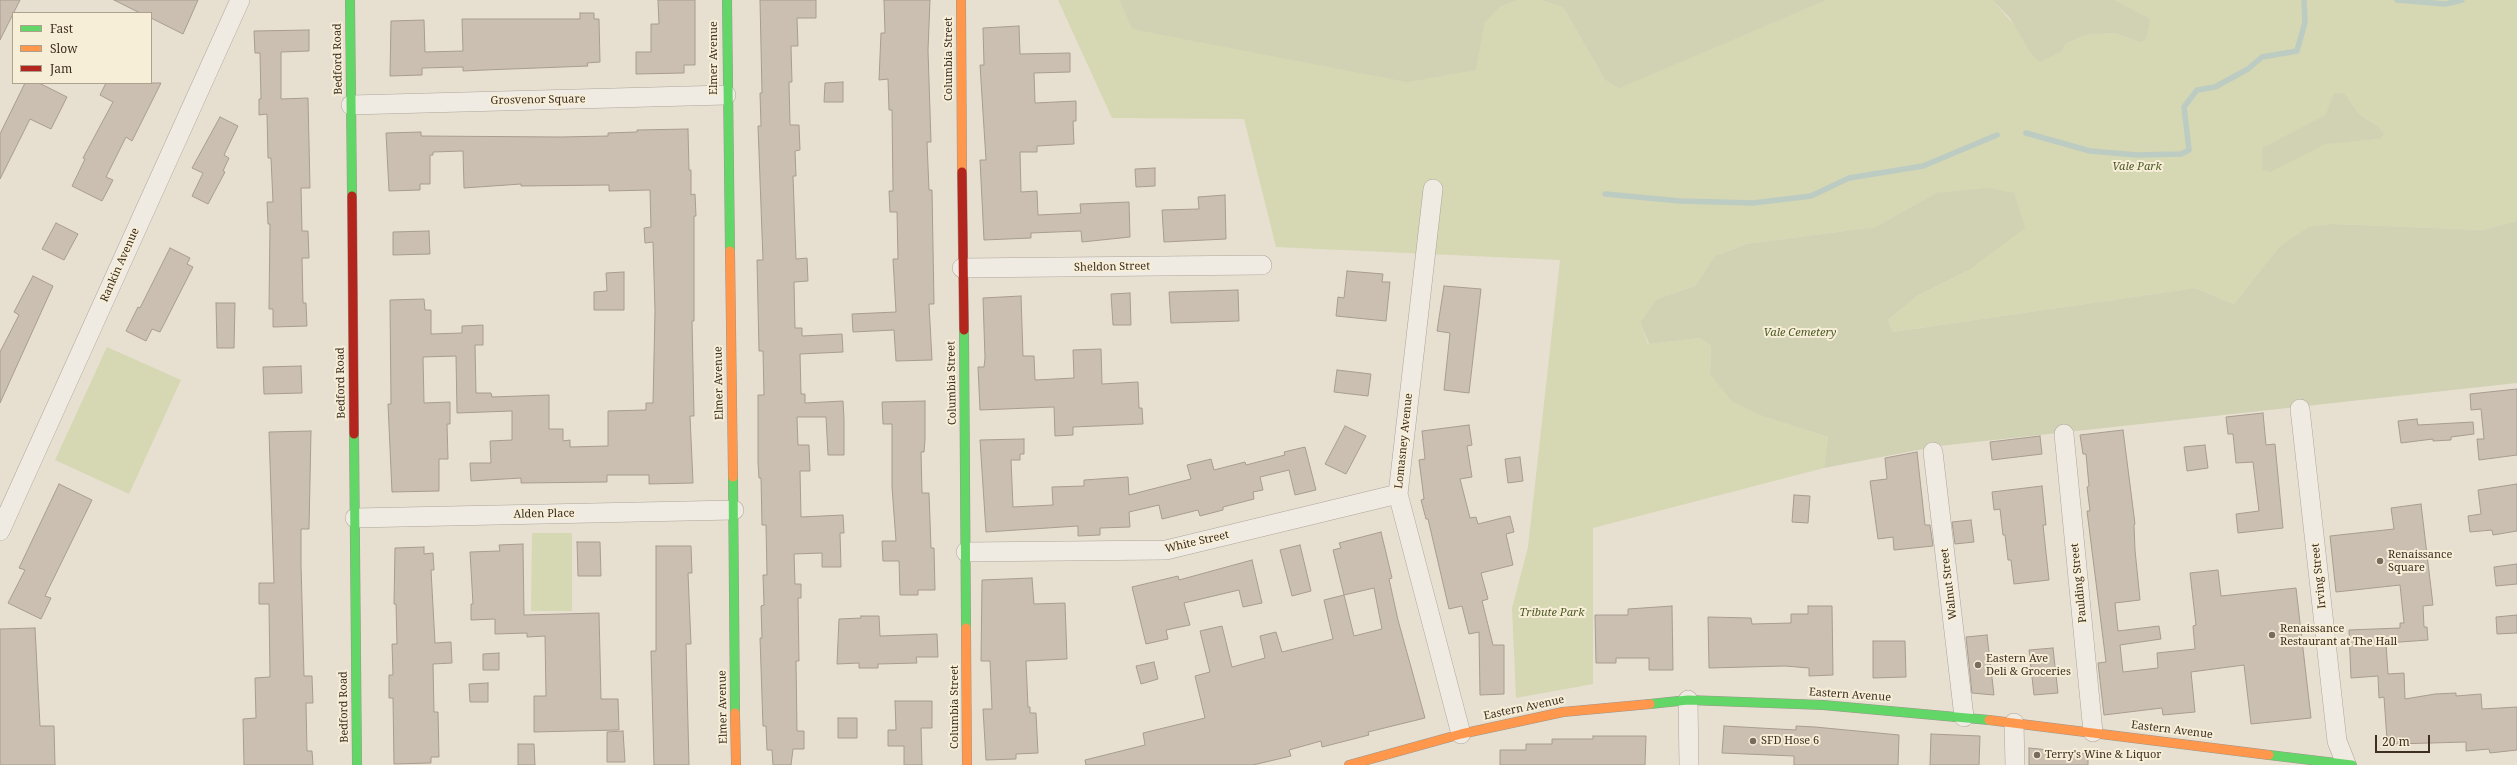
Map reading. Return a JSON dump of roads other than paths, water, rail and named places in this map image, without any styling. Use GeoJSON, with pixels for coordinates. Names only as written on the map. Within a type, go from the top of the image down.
{"type":"FeatureCollection","features":[{"type":"Feature","properties":{"kind":"street","name":"Rankin Avenue"},"geometry":{"type":"LineString","coordinates":[[0,531],[240,0]]}},
{"type":"Feature","properties":{"kind":"street","name":"Bedford Road"},"geometry":{"type":"LineString","coordinates":[[350,0],[357,765]]}},
{"type":"Feature","properties":{"kind":"street","name":"Elmer Avenue"},"geometry":{"type":"LineString","coordinates":[[727,0],[726,95],[734,510],[736,765]]}},
{"type":"Feature","properties":{"kind":"street","name":"Columbia Street"},"geometry":{"type":"LineString","coordinates":[[961,0],[967,765]]}},
{"type":"Feature","properties":{"kind":"street","name":"Grosvenor Square"},"geometry":{"type":"LineString","coordinates":[[351,105],[726,95]]}},
{"type":"Feature","properties":{"kind":"street","name":"Lomasney Avenue"},"geometry":{"type":"LineString","coordinates":[[1433,189],[1398,494],[1461,734]]}},
{"type":"Feature","properties":{"kind":"street","name":"Sheldon Street"},"geometry":{"type":"LineString","coordinates":[[962,268],[1262,266]]}},
{"type":"Feature","properties":{"kind":"street","name":"Irving Street"},"geometry":{"type":"LineString","coordinates":[[2300,409],[2337,741],[2348,765]]}},
{"type":"Feature","properties":{"kind":"street","name":"Paulding Street"},"geometry":{"type":"LineString","coordinates":[[2064,434],[2093,732]]}},
{"type":"Feature","properties":{"kind":"street","name":"Walnut Street"},"geometry":{"type":"LineString","coordinates":[[1933,452],[1964,717]]}},
{"type":"Feature","properties":{"kind":"street","name":"White Street"},"geometry":{"type":"LineString","coordinates":[[966,552],[1166,550],[1398,494]]}},
{"type":"Feature","properties":{"kind":"street","name":"Alden Place"},"geometry":{"type":"LineString","coordinates":[[355,518],[734,510]]}},
{"type":"Feature","properties":{"kind":"street","name":"Eastern Avenue"},"geometry":{"type":"LineString","coordinates":[[1349,765],[1461,734],[1563,712],[1688,700],[1823,705],[1964,717],[2348,765]]}},
{"type":"Feature","properties":{"kind":"street"},"geometry":{"type":"LineString","coordinates":[[1688,700],[1689,765]]}},
{"type":"Feature","properties":{"kind":"street"},"geometry":{"type":"LineString","coordinates":[[2014,723],[2015,765]]}},
{"type":"Feature","properties":{"kind":"waterway"},"geometry":{"type":"LineString","coordinates":[[2026,133],[2090,151],[2137,155],[2181,154],[2189,150],[2184,107],[2197,90],[2215,87],[2248,69],[2262,57],[2297,51],[2305,22],[2304,0]]}},
{"type":"Feature","properties":{"kind":"waterway"},"geometry":{"type":"LineString","coordinates":[[2397,0],[2445,4],[2462,0]]}},
{"type":"Feature","properties":{"kind":"waterway"},"geometry":{"type":"LineString","coordinates":[[1605,194],[1680,201],[1753,203],[1811,196],[1849,178],[1923,166],[1997,135]]}},
{"type":"Feature","properties":{"kind":"place","name":"Renaissance Square"},"geometry":{"type":"Point","coordinates":[2380,561]}},
{"type":"Feature","properties":{"kind":"place","name":"Renaissance Restaurant at The Hall"},"geometry":{"type":"Point","coordinates":[2272,635]}},
{"type":"Feature","properties":{"kind":"place","name":"Eastern Ave Deli & Groceries"},"geometry":{"type":"Point","coordinates":[1978,665]}},
{"type":"Feature","properties":{"kind":"place","name":"SFD Hose 6"},"geometry":{"type":"Point","coordinates":[1753,741]}},
{"type":"Feature","properties":{"kind":"place","name":"Terry's Wine & Liquor"},"geometry":{"type":"Point","coordinates":[2037,755]}},
{"type":"Feature","properties":{"kind":"park label","name":"Vale Park"},"geometry":{"type":"Point","coordinates":[2137,167]}},
{"type":"Feature","properties":{"kind":"park label","name":"Vale Cemetery"},"geometry":{"type":"Point","coordinates":[1800,333]}},
{"type":"Feature","properties":{"kind":"park label","name":"Tribute Park"},"geometry":{"type":"Point","coordinates":[1552,613]}}]}
